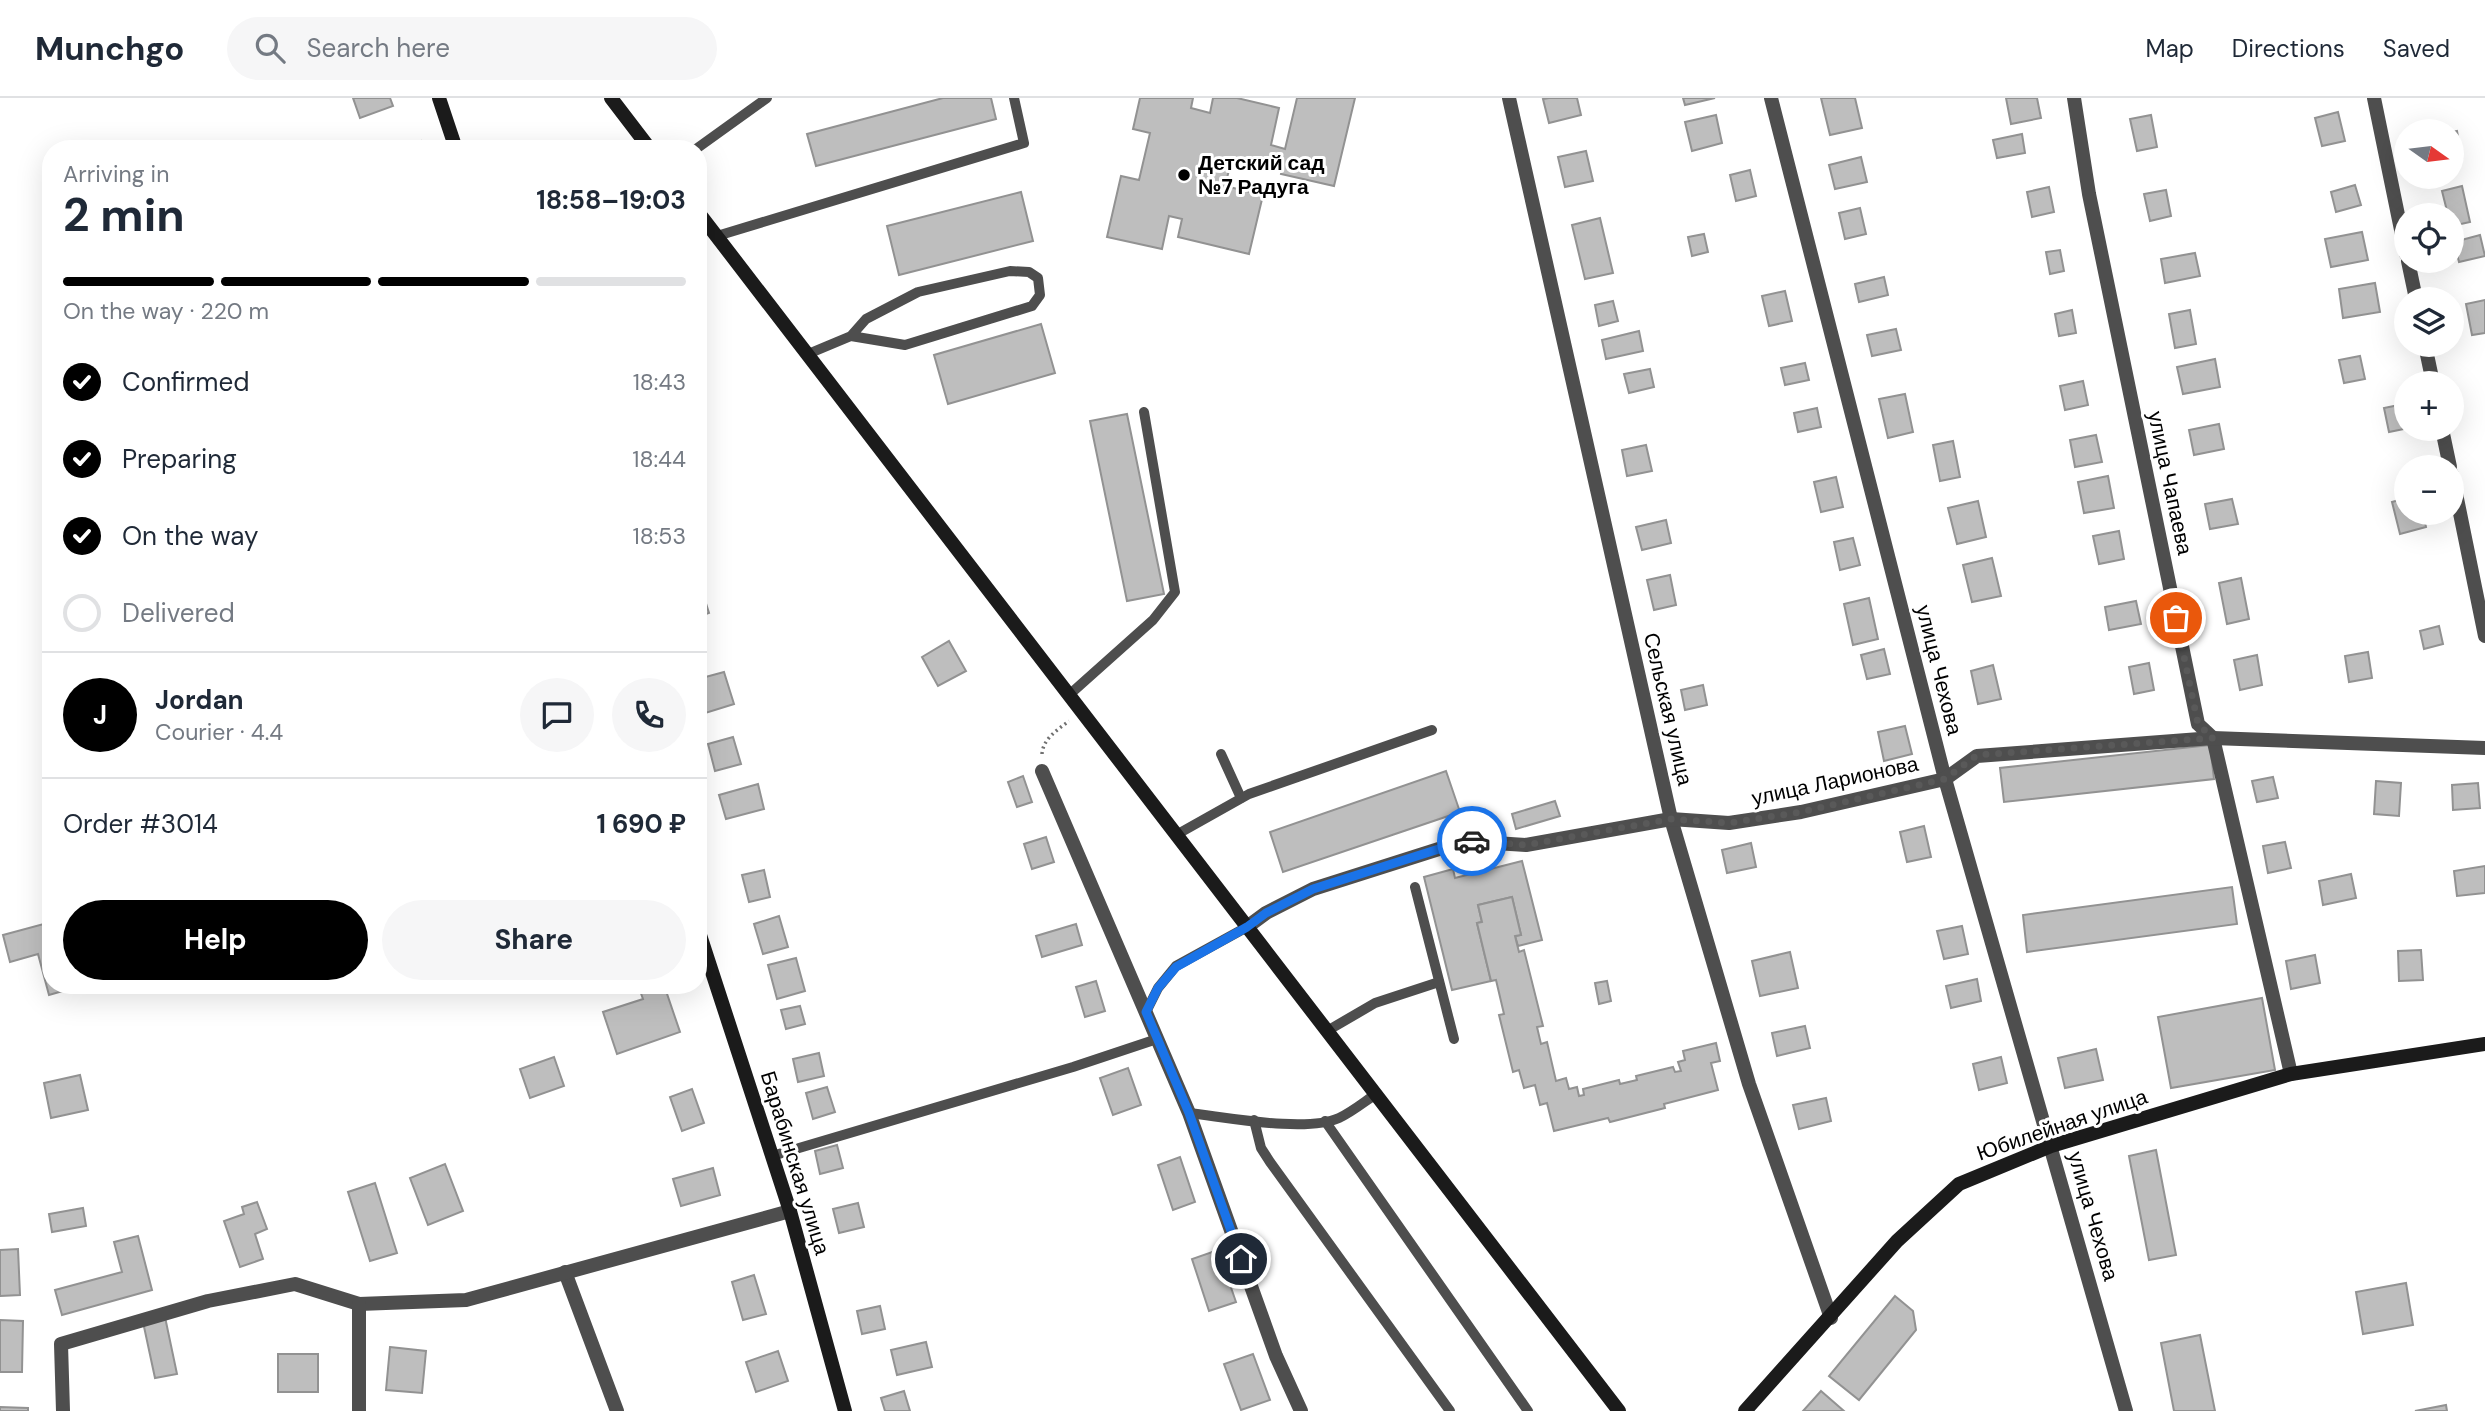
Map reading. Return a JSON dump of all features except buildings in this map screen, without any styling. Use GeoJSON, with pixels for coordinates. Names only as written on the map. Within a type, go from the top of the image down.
{"type":"FeatureCollection","features":[{"type":"Feature","properties":{"kind":"main road"},"geometry":{"type":"LineString","coordinates":[[439,98],[453,140]]}},
{"type":"Feature","properties":{"kind":"main road"},"geometry":{"type":"LineString","coordinates":[[611,98],[643,140]]}},
{"type":"Feature","properties":{"kind":"main road"},"geometry":{"type":"LineString","coordinates":[[707,223],[1619,1411]]}},
{"type":"Feature","properties":{"kind":"main road","name":"Барабинская улица"},"geometry":{"type":"LineString","coordinates":[[707,957],[790,1211],[845,1411]]}},
{"type":"Feature","properties":{"kind":"main road","name":"Юбилейная улица"},"geometry":{"type":"LineString","coordinates":[[1745,1411],[1898,1241],[1959,1184],[2051,1146],[2291,1074],[2485,1044]]}},
{"type":"Feature","properties":{"kind":"street","name":"Сельская улица"},"geometry":{"type":"LineString","coordinates":[[1509,98],[1671,819],[1749,1084],[1831,1318]]}},
{"type":"Feature","properties":{"kind":"street","name":"улица Чехова"},"geometry":{"type":"LineString","coordinates":[[1771,98],[1945,779],[2126,1411]]}},
{"type":"Feature","properties":{"kind":"street","name":"улица Чапаева"},"geometry":{"type":"LineString","coordinates":[[2074,98],[2092,208],[2198,724],[2213,738],[2291,1074]]}},
{"type":"Feature","properties":{"kind":"street"},"geometry":{"type":"LineString","coordinates":[[2374,98],[2396,203]]}},
{"type":"Feature","properties":{"kind":"street"},"geometry":{"type":"LineString","coordinates":[[2462,525],[2485,636]]}},
{"type":"Feature","properties":{"kind":"street","name":"улица Ларионова"},"geometry":{"type":"LineString","coordinates":[[1247,927],[1266,913],[1313,889],[1464,841],[1526,845],[1671,819],[1729,823],[1801,812],[1945,779],[1977,755],[2213,738],[2485,748]]}},
{"type":"Feature","properties":{"kind":"street"},"geometry":{"type":"LineString","coordinates":[[1042,771],[1189,1113],[1276,1356],[1301,1411]]}},
{"type":"Feature","properties":{"kind":"street"},"geometry":{"type":"LineString","coordinates":[[64,1411],[61,1344],[208,1301],[295,1284],[359,1304],[466,1300],[790,1211]]}},
{"type":"Feature","properties":{"kind":"street"},"geometry":{"type":"LineString","coordinates":[[565,1272],[617,1411]]}},
{"type":"Feature","properties":{"kind":"street"},"geometry":{"type":"LineString","coordinates":[[359,1304],[359,1411]]}},
{"type":"Feature","properties":{"kind":"lane"},"geometry":{"type":"LineString","coordinates":[[707,140],[767,98]]}},
{"type":"Feature","properties":{"kind":"lane"},"geometry":{"type":"LineString","coordinates":[[717,236],[1024,143],[1014,98]]}},
{"type":"Feature","properties":{"kind":"lane"},"geometry":{"type":"LineString","coordinates":[[807,354],[851,336],[866,319],[918,292],[1010,271],[1029,272],[1038,278],[1040,295],[1032,306],[1000,316],[905,345],[851,336]]}},
{"type":"Feature","properties":{"kind":"lane"},"geometry":{"type":"LineString","coordinates":[[1069,695],[1153,620],[1175,592],[1144,412]]}},
{"type":"Feature","properties":{"kind":"lane"},"geometry":{"type":"LineString","coordinates":[[1177,835],[1241,798],[1432,730]]}},
{"type":"Feature","properties":{"kind":"lane"},"geometry":{"type":"LineString","coordinates":[[1221,754],[1241,798]]}},
{"type":"Feature","properties":{"kind":"lane"},"geometry":{"type":"LineString","coordinates":[[1415,887],[1454,1039]]}},
{"type":"Feature","properties":{"kind":"lane"},"geometry":{"type":"LineString","coordinates":[[1146,1012],[1158,988],[1176,967],[1247,927]]}},
{"type":"Feature","properties":{"kind":"lane"},"geometry":{"type":"LineString","coordinates":[[1327,1031],[1375,1003],[1440,982]]}},
{"type":"Feature","properties":{"kind":"lane"},"geometry":{"type":"LineString","coordinates":[[772,1156],[1073,1067],[1157,1039]]}},
{"type":"Feature","properties":{"kind":"lane"},"geometry":{"type":"LineString","coordinates":[[1189,1113],[1276,1123],[1325,1121],[1338,1118],[1376,1094]]}},
{"type":"Feature","properties":{"kind":"lane"},"geometry":{"type":"LineString","coordinates":[[1254,1120],[1261,1148],[1270,1162],[1450,1411]]}},
{"type":"Feature","properties":{"kind":"lane"},"geometry":{"type":"LineString","coordinates":[[1325,1121],[1528,1411]]}},
{"type":"Feature","properties":{"kind":"path"},"geometry":{"type":"LineString","coordinates":[[1042,771],[1042,747],[1054,732],[1082,711]]}},
{"type":"Feature","properties":{"kind":"way so far"},"geometry":{"type":"LineString","coordinates":[[1472,841],[1526,845],[1671,819],[1729,823],[1801,812],[1945,779],[1977,755],[2213,738],[2198,724],[2176,618]]}},
{"type":"Feature","properties":{"kind":"place","name":"Детский сад №7 Радуга"},"geometry":{"type":"Point","coordinates":[1184,175]}},
{"type":"Feature","properties":{"kind":"route"},"geometry":{"type":"LineString","coordinates":[[1241,1259],[1189,1113],[1146,1012],[1158,988],[1176,967],[1247,927],[1266,913],[1313,889],[1464,841],[1472,841]]}}]}
